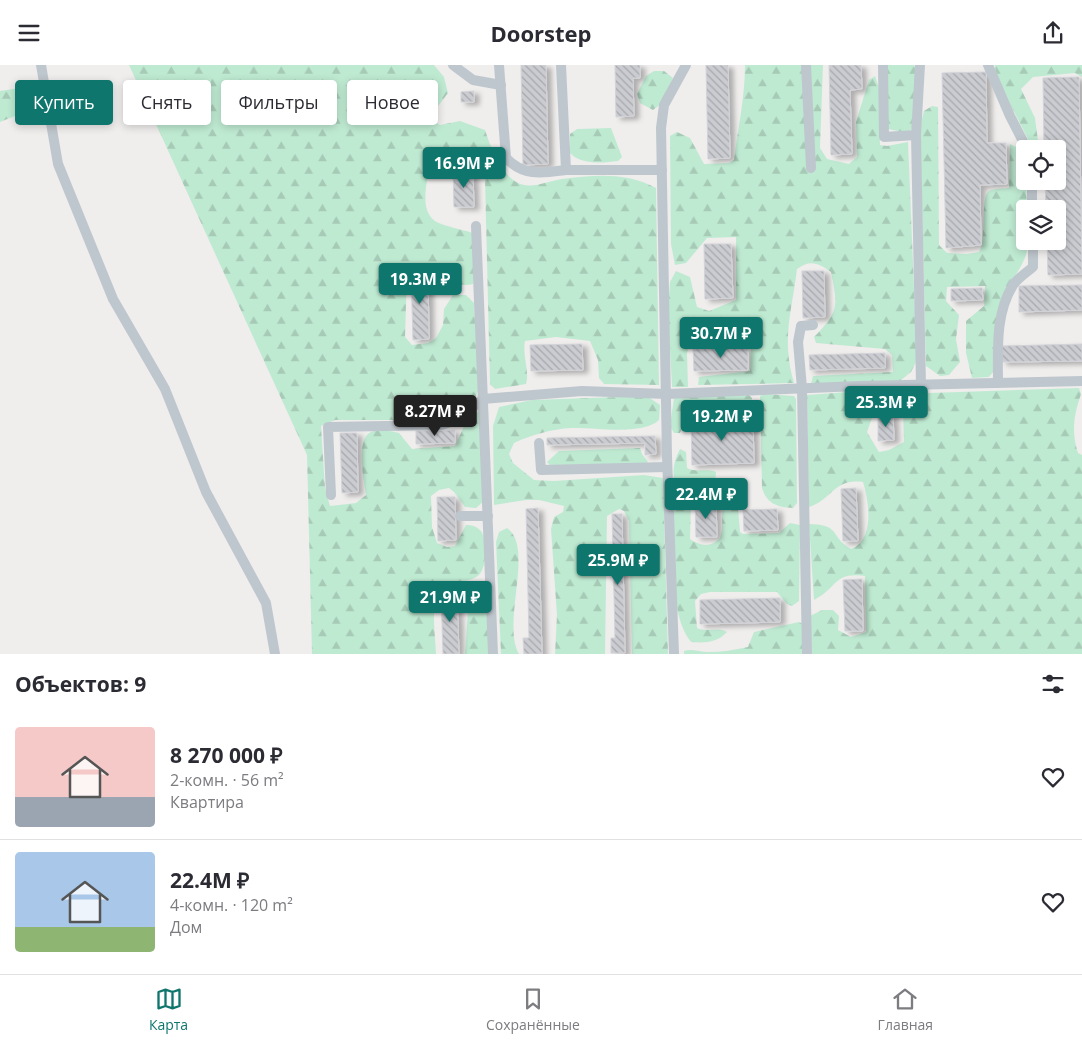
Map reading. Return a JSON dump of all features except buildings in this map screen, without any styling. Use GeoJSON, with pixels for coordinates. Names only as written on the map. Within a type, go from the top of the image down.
{"type":"FeatureCollection","features":[{"type":"Feature","properties":{"kind":"lane"},"geometry":{"type":"LineString","coordinates":[[41,65],[58,164],[113,299],[165,389],[206,492],[266,603],[275,654]]}},
{"type":"Feature","properties":{"kind":"lane"},"geometry":{"type":"LineString","coordinates":[[453,65],[473,80],[500,85]]}},
{"type":"Feature","properties":{"kind":"lane"},"geometry":{"type":"LineString","coordinates":[[499,65],[506,159],[514,167],[536,174],[566,170],[662,170]]}},
{"type":"Feature","properties":{"kind":"lane"},"geometry":{"type":"LineString","coordinates":[[561,65],[566,170]]}},
{"type":"Feature","properties":{"kind":"lane"},"geometry":{"type":"LineString","coordinates":[[674,654],[667,467],[661,128],[664,105],[686,65]]}},
{"type":"Feature","properties":{"kind":"lane"},"geometry":{"type":"LineString","coordinates":[[806,65],[811,168]]}},
{"type":"Feature","properties":{"kind":"lane"},"geometry":{"type":"LineString","coordinates":[[883,65],[884,137],[916,135]]}},
{"type":"Feature","properties":{"kind":"lane"},"geometry":{"type":"LineString","coordinates":[[920,65],[916,135],[921,385]]}},
{"type":"Feature","properties":{"kind":"lane"},"geometry":{"type":"LineString","coordinates":[[988,65],[1010,116],[1023,140]]}},
{"type":"Feature","properties":{"kind":"lane"},"geometry":{"type":"LineString","coordinates":[[476,226],[493,654]]}},
{"type":"Feature","properties":{"kind":"lane"},"geometry":{"type":"LineString","coordinates":[[998,383],[998,335],[1004,303],[1014,283],[1033,267],[1033,250]]}},
{"type":"Feature","properties":{"kind":"lane"},"geometry":{"type":"LineString","coordinates":[[807,654],[802,388],[798,342],[801,326],[813,325]]}},
{"type":"Feature","properties":{"kind":"lane"},"geometry":{"type":"LineString","coordinates":[[331,495],[328,427],[443,425],[460,419],[483,399],[582,391],[667,393],[1082,381]]}},
{"type":"Feature","properties":{"kind":"lane"},"geometry":{"type":"LineString","coordinates":[[539,443],[541,470],[667,467]]}},
{"type":"Feature","properties":{"kind":"lane"},"geometry":{"type":"LineString","coordinates":[[460,516],[488,516]]}},
{"type":"Feature","properties":{"kind":"green space"},"geometry":{"type":"Polygon","coordinates":[[[129,65],[434,65],[444,77],[448,93],[438,106],[438,80],[347,80],[347,125],[440,125],[460,121],[485,130],[498,162],[509,177],[524,185],[586,176],[610,176],[633,179],[656,188],[659,385],[604,384],[599,378],[598,360],[590,341],[556,337],[525,341],[526,384],[495,389],[490,384],[485,180],[477,161],[450,156],[431,161],[426,184],[425,201],[427,209],[430,216],[438,223],[473,233],[473,284],[454,283],[426,264],[412,266],[407,272],[405,337],[412,345],[428,343],[436,338],[443,325],[444,309],[453,295],[466,295],[474,303],[479,389],[475,398],[443,420],[335,420],[321,426],[325,488],[330,506],[356,503],[366,495],[362,471],[362,451],[366,436],[371,432],[381,430],[399,433],[412,449],[455,446],[466,422],[481,409],[484,501],[476,508],[465,507],[449,488],[439,490],[431,496],[432,527],[437,543],[447,547],[455,546],[466,525],[468,525],[480,530],[483,534],[485,546],[484,566],[479,575],[473,579],[451,582],[438,588],[434,612],[436,654],[312,654],[307,455],[156,125],[211,125],[211,80],[136,80],[129,65]]]}},
{"type":"Feature","properties":{"kind":"green space"},"geometry":{"type":"Polygon","coordinates":[[[745,65],[823,65],[820,148],[827,159],[849,164],[857,157],[856,122],[869,80],[875,76],[879,88],[880,145],[887,146],[908,142],[917,360],[911,372],[900,381],[811,384],[813,376],[893,372],[892,355],[885,349],[816,343],[814,337],[832,314],[835,293],[831,272],[818,264],[810,263],[797,269],[790,312],[788,352],[794,383],[698,385],[699,377],[750,371],[751,345],[690,343],[687,353],[688,387],[672,387],[668,309],[670,282],[676,271],[690,277],[697,307],[709,311],[736,300],[736,237],[707,238],[686,263],[675,265],[671,244],[670,136],[677,132],[690,138],[704,164],[729,163],[734,160],[743,101],[745,65]]]}},
{"type":"Feature","properties":{"kind":"green space"},"geometry":{"type":"Polygon","coordinates":[[[886,65],[914,65],[917,72],[912,128],[908,133],[888,129],[886,65]]]}},
{"type":"Feature","properties":{"kind":"green space"},"geometry":{"type":"Polygon","coordinates":[[[995,65],[1082,65],[1082,77],[1075,73],[1033,77],[1021,89],[1035,118],[1038,140],[1028,140],[996,76],[995,65]]]}},
{"type":"Feature","properties":{"kind":"green space"},"geometry":{"type":"Polygon","coordinates":[[[654,71],[664,71],[673,78],[661,104],[653,110],[640,103],[637,94],[646,76],[654,71]]]}},
{"type":"Feature","properties":{"kind":"green space"},"geometry":{"type":"Polygon","coordinates":[[[15,89],[15,116],[0,122],[0,91],[15,89]]]}},
{"type":"Feature","properties":{"kind":"green space"},"geometry":{"type":"Polygon","coordinates":[[[932,106],[938,107],[939,245],[947,253],[967,254],[979,252],[983,238],[986,195],[991,190],[1009,188],[1010,144],[1016,147],[1016,190],[1026,190],[1027,200],[1016,200],[1016,250],[1027,250],[1023,263],[1004,294],[993,372],[989,377],[972,378],[966,353],[966,321],[984,306],[985,286],[947,287],[946,301],[959,315],[956,339],[960,362],[949,375],[940,376],[926,366],[920,127],[924,111],[932,106]]]}},
{"type":"Feature","properties":{"kind":"green space"},"geometry":{"type":"Polygon","coordinates":[[[611,128],[622,157],[618,161],[599,163],[580,160],[570,153],[570,134],[577,129],[611,128]]]}},
{"type":"Feature","properties":{"kind":"green space"},"geometry":{"type":"Polygon","coordinates":[[[1079,388],[1081,394],[1075,416],[1074,430],[1078,453],[1082,455],[1082,654],[811,654],[810,616],[822,610],[833,610],[839,616],[838,630],[851,637],[866,632],[865,576],[847,576],[836,582],[828,591],[814,600],[809,524],[831,529],[851,549],[859,544],[864,537],[867,529],[868,509],[863,482],[846,483],[839,486],[823,500],[809,507],[807,395],[876,390],[886,395],[888,400],[872,418],[867,432],[879,452],[889,450],[904,442],[903,412],[897,403],[900,394],[1079,388]]]}},
{"type":"Feature","properties":{"kind":"green space"},"geometry":{"type":"Polygon","coordinates":[[[765,394],[794,396],[796,399],[797,503],[793,508],[773,504],[767,498],[762,488],[760,396],[765,394]]]}},
{"type":"Feature","properties":{"kind":"green space"},"geometry":{"type":"Polygon","coordinates":[[[749,395],[752,398],[752,410],[748,412],[694,416],[686,420],[680,433],[674,433],[670,426],[674,398],[749,395]]]}},
{"type":"Feature","properties":{"kind":"green space"},"geometry":{"type":"Polygon","coordinates":[[[647,396],[660,405],[659,420],[651,425],[641,428],[617,430],[571,428],[549,431],[514,443],[509,454],[513,463],[534,480],[554,481],[644,475],[663,478],[668,654],[632,654],[629,521],[624,511],[619,509],[607,516],[605,654],[555,654],[557,615],[551,529],[554,517],[563,512],[564,506],[539,500],[494,505],[493,426],[499,407],[532,400],[647,396]]]}},
{"type":"Feature","properties":{"kind":"green space"},"geometry":{"type":"Polygon","coordinates":[[[640,448],[648,462],[645,465],[552,467],[547,462],[559,451],[640,448]]]}},
{"type":"Feature","properties":{"kind":"green space"},"geometry":{"type":"Polygon","coordinates":[[[680,449],[686,452],[687,468],[716,472],[713,486],[709,491],[700,495],[679,493],[676,488],[674,471],[675,460],[680,449]]]}},
{"type":"Feature","properties":{"kind":"green space"},"geometry":{"type":"Polygon","coordinates":[[[732,493],[737,495],[740,532],[743,534],[779,533],[790,523],[800,525],[799,601],[792,606],[787,604],[777,592],[710,592],[701,594],[695,601],[697,628],[724,630],[727,632],[723,636],[710,641],[691,642],[684,630],[675,597],[673,509],[681,504],[691,502],[690,539],[709,545],[720,538],[724,503],[732,493]]]}},
{"type":"Feature","properties":{"kind":"green space"},"geometry":{"type":"Polygon","coordinates":[[[507,528],[515,538],[518,551],[513,624],[514,640],[519,654],[501,654],[496,542],[499,532],[507,528]]]}},
{"type":"Feature","properties":{"kind":"green space"},"geometry":{"type":"Polygon","coordinates":[[[487,588],[490,654],[465,654],[469,596],[477,589],[487,588]]]}},
{"type":"Feature","properties":{"kind":"green space"},"geometry":{"type":"Polygon","coordinates":[[[799,622],[803,624],[804,654],[684,654],[684,651],[687,650],[713,652],[748,647],[754,632],[799,622]]]}}]}
